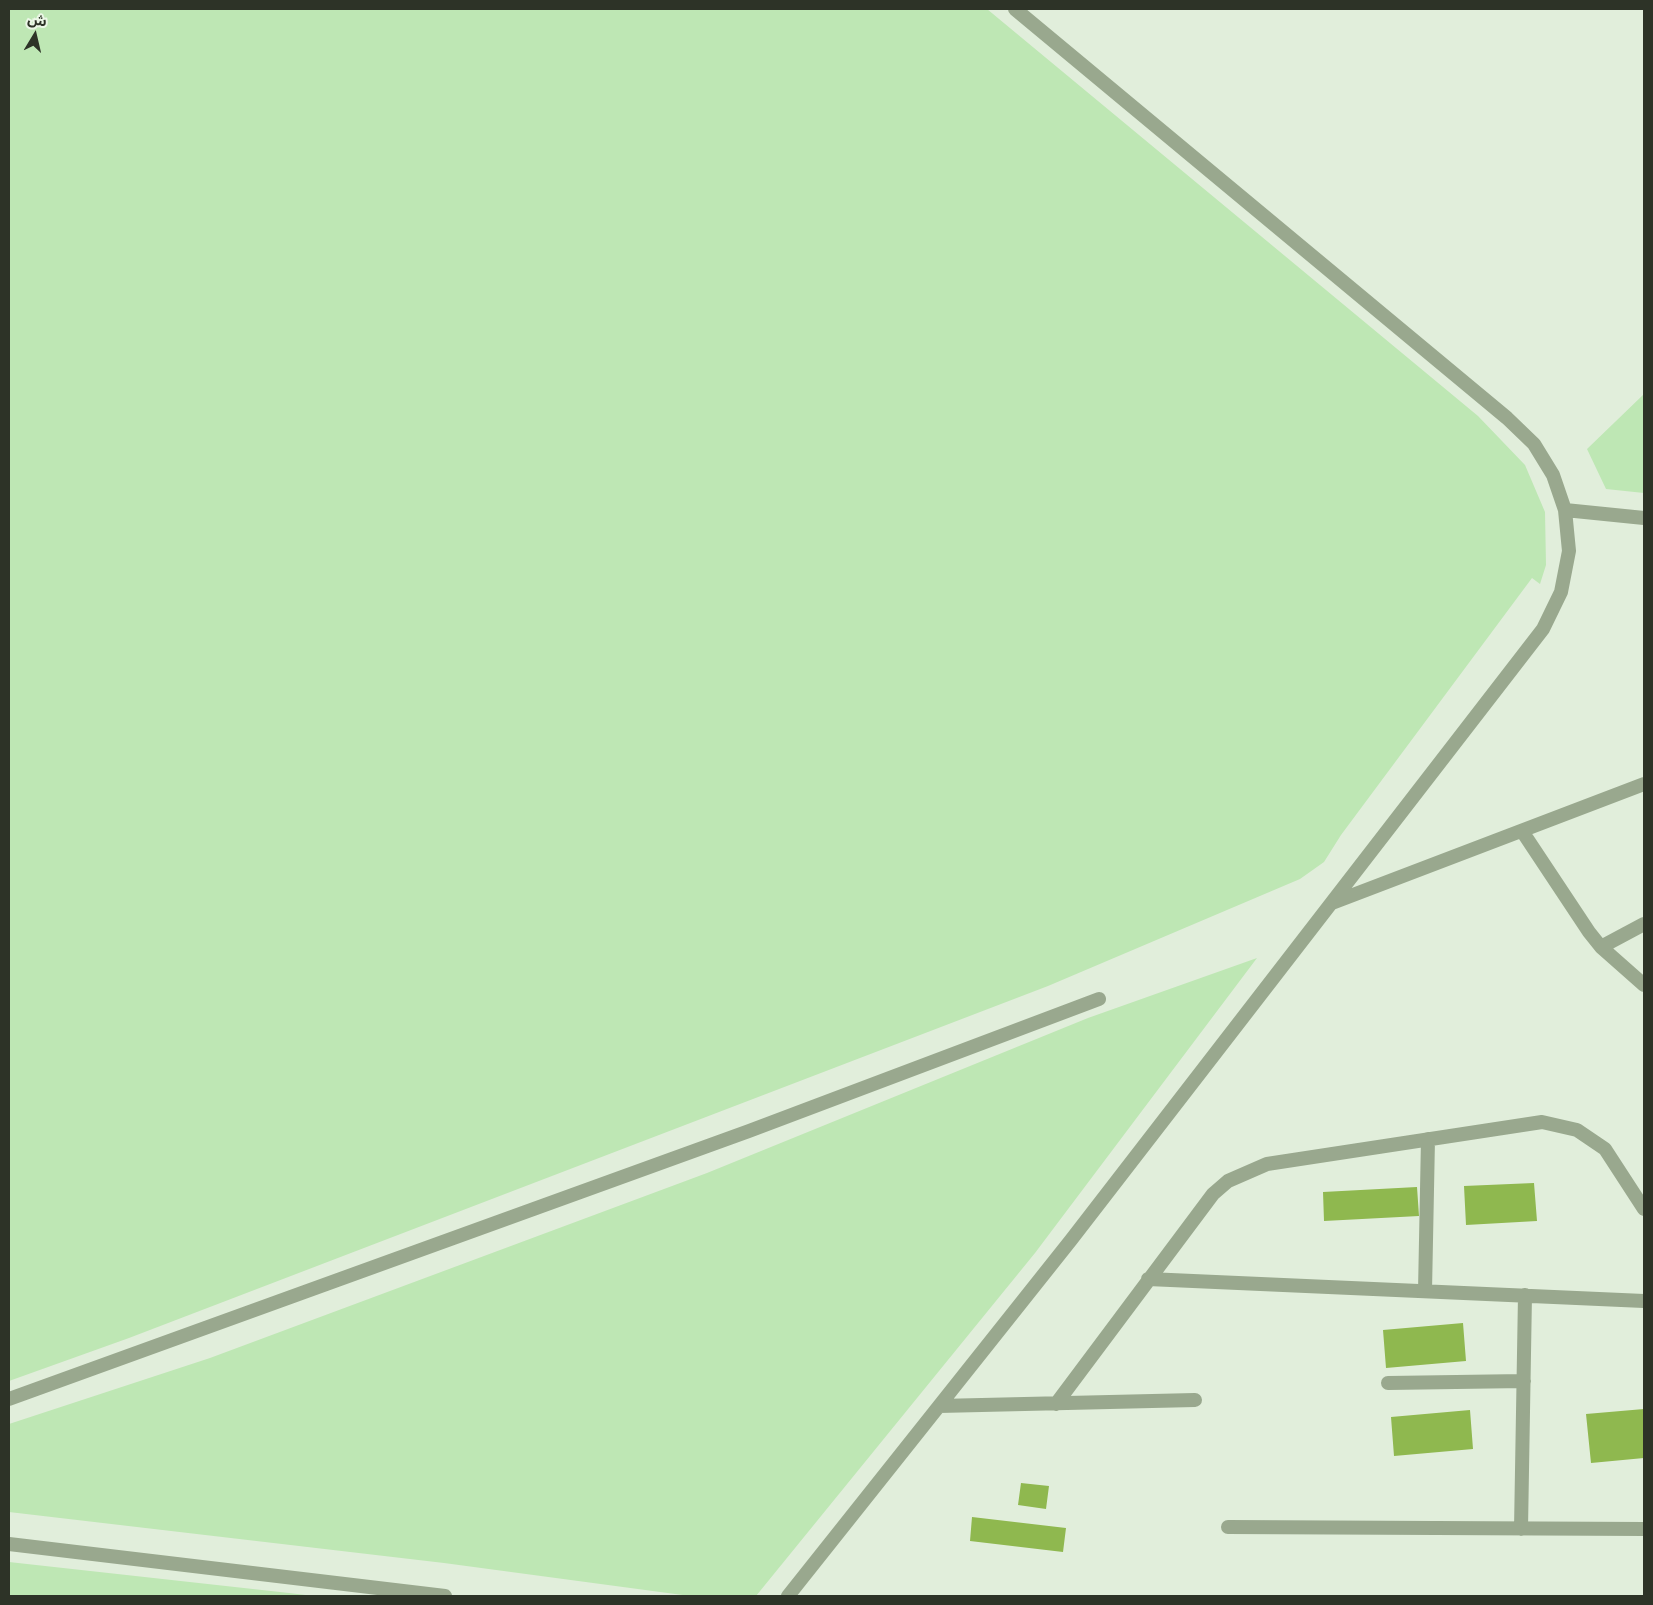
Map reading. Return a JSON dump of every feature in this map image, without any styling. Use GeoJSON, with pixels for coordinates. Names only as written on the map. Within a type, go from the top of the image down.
{"type":"FeatureCollection","features":[{"type":"Feature","properties":{"kind":"lane"},"geometry":{"type":"LineString","coordinates":[[788,1596],[939,1406],[1544,629],[1561,592],[1567,559],[1565,510],[1553,475],[1534,444],[1507,418],[1016,9]]}},
{"type":"Feature","properties":{"kind":"lane"},"geometry":{"type":"LineString","coordinates":[[1565,510],[1644,518]]}},
{"type":"Feature","properties":{"kind":"lane"},"geometry":{"type":"LineString","coordinates":[[1331,904],[1644,784]]}},
{"type":"Feature","properties":{"kind":"lane"},"geometry":{"type":"LineString","coordinates":[[1522,830],[1589,932],[1601,947],[1644,985]]}},
{"type":"Feature","properties":{"kind":"lane"},"geometry":{"type":"LineString","coordinates":[[1601,947],[1644,924]]}},
{"type":"Feature","properties":{"kind":"lane"},"geometry":{"type":"LineString","coordinates":[[9,1399],[749,1131],[1099,999]]}},
{"type":"Feature","properties":{"kind":"lane"},"geometry":{"type":"LineString","coordinates":[[1056,1404],[1213,1194],[1228,1180],[1267,1164],[1542,1122],[1577,1130],[1605,1149],[1644,1209]]}},
{"type":"Feature","properties":{"kind":"lane"},"geometry":{"type":"LineString","coordinates":[[1425,1291],[1428,1139]]}},
{"type":"Feature","properties":{"kind":"lane"},"geometry":{"type":"LineString","coordinates":[[1148,1279],[1644,1301]]}},
{"type":"Feature","properties":{"kind":"lane"},"geometry":{"type":"LineString","coordinates":[[1521,1529],[1525,1295]]}},
{"type":"Feature","properties":{"kind":"lane"},"geometry":{"type":"LineString","coordinates":[[1388,1382],[1524,1381]]}},
{"type":"Feature","properties":{"kind":"lane"},"geometry":{"type":"LineString","coordinates":[[939,1406],[1195,1400]]}},
{"type":"Feature","properties":{"kind":"lane"},"geometry":{"type":"LineString","coordinates":[[1228,1527],[1644,1530]]}},
{"type":"Feature","properties":{"kind":"lane"},"geometry":{"type":"LineString","coordinates":[[9,1544],[445,1596]]}},
{"type":"Feature","properties":{"kind":"sand"},"geometry":{"type":"Polygon","coordinates":[[[9,9],[987,9],[1478,416],[1525,465],[1545,512],[1546,565],[1540,584],[1532,578],[1341,835],[1324,862],[1300,879],[1048,986],[129,1338],[9,1381],[9,9]]]}},
{"type":"Feature","properties":{"kind":"sand"},"geometry":{"type":"Polygon","coordinates":[[[1644,394],[1644,493],[1606,489],[1587,449],[1644,394]]]}},
{"type":"Feature","properties":{"kind":"sand"},"geometry":{"type":"Polygon","coordinates":[[[1257,958],[1035,1253],[756,1596],[690,1596],[444,1563],[9,1512],[9,1424],[210,1358],[707,1173],[1088,1018],[1257,958]]]}},
{"type":"Feature","properties":{"kind":"sand"},"geometry":{"type":"Polygon","coordinates":[[[9,1562],[289,1593],[314,1596],[9,1596],[9,1562]]]}},
{"type":"Feature","properties":{"kind":"building"},"geometry":{"type":"Polygon","coordinates":[[[1534,1183],[1537,1221],[1466,1225],[1464,1186],[1534,1183]]]}},
{"type":"Feature","properties":{"kind":"building"},"geometry":{"type":"Polygon","coordinates":[[[1417,1187],[1419,1216],[1324,1221],[1323,1192],[1417,1187]]]}},
{"type":"Feature","properties":{"kind":"building"},"geometry":{"type":"Polygon","coordinates":[[[1463,1323],[1466,1361],[1386,1368],[1383,1330],[1463,1323]]]}},
{"type":"Feature","properties":{"kind":"building"},"geometry":{"type":"Polygon","coordinates":[[[1644,1409],[1644,1458],[1591,1463],[1586,1414],[1644,1409]]]}},
{"type":"Feature","properties":{"kind":"building"},"geometry":{"type":"Polygon","coordinates":[[[1470,1410],[1473,1449],[1394,1456],[1391,1417],[1470,1410]]]}},
{"type":"Feature","properties":{"kind":"building"},"geometry":{"type":"Polygon","coordinates":[[[1021,1483],[1049,1486],[1046,1509],[1018,1505],[1021,1483]]]}},
{"type":"Feature","properties":{"kind":"building"},"geometry":{"type":"Polygon","coordinates":[[[972,1517],[1066,1528],[1063,1552],[970,1541],[972,1517]]]}}]}
